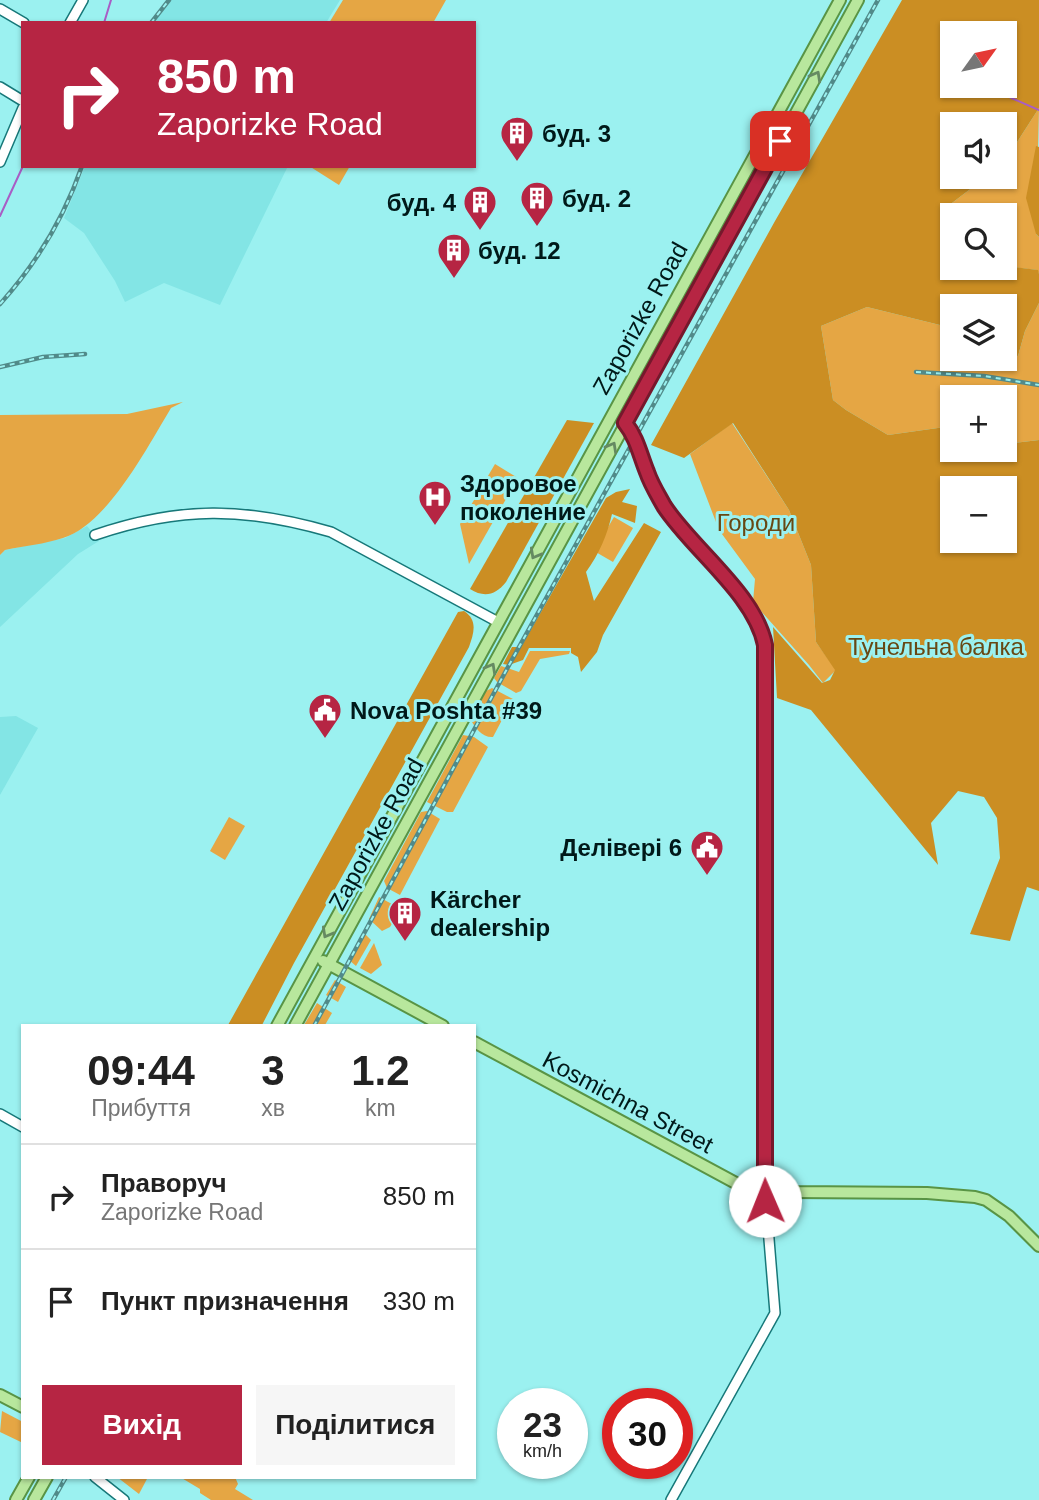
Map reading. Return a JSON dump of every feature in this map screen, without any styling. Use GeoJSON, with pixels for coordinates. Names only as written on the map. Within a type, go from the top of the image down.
{"type":"FeatureCollection","features":[{"type":"Feature","properties":{"kind":"main road","name":"Zaporizke Road"},"geometry":{"type":"LineString","coordinates":[[277,1024],[840,0]]}},
{"type":"Feature","properties":{"kind":"main road","name":"Zaporizke Road"},"geometry":{"type":"LineString","coordinates":[[296,1024],[858,0]]}},
{"type":"Feature","properties":{"kind":"main road"},"geometry":{"type":"LineString","coordinates":[[610,416],[625,423]]}},
{"type":"Feature","properties":{"kind":"main road"},"geometry":{"type":"LineString","coordinates":[[498,622],[512,630]]}},
{"type":"Feature","properties":{"kind":"main road"},"geometry":{"type":"LineString","coordinates":[[314,957],[439,1024]]}},
{"type":"Feature","properties":{"kind":"main road","name":"Kosmichna Street"},"geometry":{"type":"LineString","coordinates":[[476,1043],[736,1184],[765,1190],[927,1193],[975,1197],[986,1200],[1009,1216],[1039,1247]]}},
{"type":"Feature","properties":{"kind":"main road"},"geometry":{"type":"LineString","coordinates":[[0,1395],[21,1406]]}},
{"type":"Feature","properties":{"kind":"main road"},"geometry":{"type":"LineString","coordinates":[[16,1500],[28,1479]]}},
{"type":"Feature","properties":{"kind":"main road"},"geometry":{"type":"LineString","coordinates":[[34,1500],[46,1479]]}},
{"type":"Feature","properties":{"kind":"street"},"geometry":{"type":"LineString","coordinates":[[71,21],[83,0]]}},
{"type":"Feature","properties":{"kind":"street"},"geometry":{"type":"LineString","coordinates":[[0,9],[21,21]]}},
{"type":"Feature","properties":{"kind":"street"},"geometry":{"type":"LineString","coordinates":[[0,87],[21,100]]}},
{"type":"Feature","properties":{"kind":"street"},"geometry":{"type":"LineString","coordinates":[[0,162],[21,113]]}},
{"type":"Feature","properties":{"kind":"street"},"geometry":{"type":"LineString","coordinates":[[625,423],[635,437],[650,480],[664,505],[749,609],[760,627],[765,645],[765,1190],[775,1313],[671,1500]]}},
{"type":"Feature","properties":{"kind":"street"},"geometry":{"type":"LineString","coordinates":[[95,535],[132,522],[196,512],[244,513],[297,522],[331,532],[498,622]]}},
{"type":"Feature","properties":{"kind":"street"},"geometry":{"type":"LineString","coordinates":[[0,1114],[21,1127]]}},
{"type":"Feature","properties":{"kind":"street"},"geometry":{"type":"LineString","coordinates":[[98,1479],[124,1500]]}},
{"type":"Feature","properties":{"kind":"shaded area"},"geometry":{"type":"Polygon","coordinates":[[[170,0],[340,0],[327,21],[155,21],[170,0]]]}},
{"type":"Feature","properties":{"kind":"shaded area"},"geometry":{"type":"Polygon","coordinates":[[[84,168],[287,168],[220,305],[164,283],[125,302],[115,281],[84,233],[64,218],[84,168]]]}},
{"type":"Feature","properties":{"kind":"shaded area"},"geometry":{"type":"Polygon","coordinates":[[[87,526],[99,541],[78,554],[0,627],[0,555],[5,550],[65,538],[87,526]]]}},
{"type":"Feature","properties":{"kind":"shaded area"},"geometry":{"type":"Polygon","coordinates":[[[16,716],[38,728],[0,795],[0,717],[16,716]]]}},
{"type":"Feature","properties":{"kind":"green space"},"geometry":{"type":"Polygon","coordinates":[[[343,0],[446,0],[434,21],[330,21],[343,0]]]}},
{"type":"Feature","properties":{"kind":"green space","name":"Тунельна балка"},"geometry":{"type":"Polygon","coordinates":[[[902,0],[1039,0],[1039,108],[1017,142],[1017,112],[940,112],[940,189],[970,189],[952,203],[940,203],[940,280],[1017,280],[1017,267],[1038,270],[1039,303],[1025,331],[1018,356],[1017,294],[940,294],[940,325],[867,307],[821,326],[833,400],[888,435],[940,428],[940,462],[1017,462],[1017,443],[1039,440],[1039,891],[1027,887],[1010,941],[970,934],[1000,858],[997,818],[984,797],[958,791],[931,823],[938,865],[811,710],[777,698],[773,627],[822,683],[830,680],[835,670],[816,642],[811,565],[789,510],[733,423],[684,458],[651,445],[902,0]]]}},
{"type":"Feature","properties":{"kind":"green space"},"geometry":{"type":"Polygon","coordinates":[[[1039,108],[1036,234],[1039,237],[1039,274],[1037,270],[1017,268],[1017,203],[952,203],[970,189],[1017,189],[1017,142],[1039,108]]]}},
{"type":"Feature","properties":{"kind":"green space"},"geometry":{"type":"Polygon","coordinates":[[[1036,146],[1039,147],[1039,237],[1026,198],[1036,146]]]}},
{"type":"Feature","properties":{"kind":"green space"},"geometry":{"type":"Polygon","coordinates":[[[312,168],[349,168],[339,185],[312,168]]]}},
{"type":"Feature","properties":{"kind":"green space"},"geometry":{"type":"Polygon","coordinates":[[[1039,303],[1039,440],[1017,443],[1017,385],[940,385],[940,428],[888,435],[833,400],[821,326],[867,307],[940,325],[940,371],[1017,371],[1017,356],[1025,331],[1039,303]]]}},
{"type":"Feature","properties":{"kind":"green space"},"geometry":{"type":"Polygon","coordinates":[[[183,402],[171,408],[125,482],[95,518],[63,538],[5,550],[0,555],[0,415],[127,414],[183,402]]]}},
{"type":"Feature","properties":{"kind":"green space"},"geometry":{"type":"Polygon","coordinates":[[[567,420],[594,423],[506,582],[490,594],[480,594],[470,589],[567,420]]]}},
{"type":"Feature","properties":{"kind":"green space","name":"Городи"},"geometry":{"type":"Polygon","coordinates":[[[732,423],[789,510],[811,565],[816,642],[836,670],[823,683],[753,602],[755,579],[719,530],[690,454],[732,423]]]}},
{"type":"Feature","properties":{"kind":"green space"},"geometry":{"type":"Polygon","coordinates":[[[495,464],[518,478],[469,564],[460,524],[495,464]]]}},
{"type":"Feature","properties":{"kind":"green space"},"geometry":{"type":"Polygon","coordinates":[[[630,489],[622,502],[637,506],[635,523],[612,514],[602,544],[586,572],[594,601],[644,523],[661,532],[603,635],[597,652],[581,672],[578,657],[571,653],[571,648],[529,648],[523,660],[509,665],[503,664],[512,647],[521,647],[606,498],[616,492],[630,489]]]}},
{"type":"Feature","properties":{"kind":"green space"},"geometry":{"type":"Polygon","coordinates":[[[614,517],[633,528],[613,562],[594,551],[614,517]]]}},
{"type":"Feature","properties":{"kind":"green space"},"geometry":{"type":"Polygon","coordinates":[[[464,611],[473,623],[469,647],[263,1024],[229,1024],[458,612],[464,611]]]}},
{"type":"Feature","properties":{"kind":"green space"},"geometry":{"type":"Polygon","coordinates":[[[530,651],[570,651],[569,654],[540,659],[521,691],[516,693],[497,682],[494,678],[501,666],[519,672],[530,651]]]}},
{"type":"Feature","properties":{"kind":"green space"},"geometry":{"type":"Polygon","coordinates":[[[492,688],[513,699],[493,737],[489,737],[477,729],[471,720],[486,691],[492,688]]]}},
{"type":"Feature","properties":{"kind":"green space"},"geometry":{"type":"Polygon","coordinates":[[[463,735],[474,737],[488,747],[453,812],[447,812],[427,802],[463,735]]]}},
{"type":"Feature","properties":{"kind":"green space"},"geometry":{"type":"Polygon","coordinates":[[[427,811],[440,819],[400,895],[387,888],[384,881],[421,812],[427,811]]]}},
{"type":"Feature","properties":{"kind":"green space"},"geometry":{"type":"Polygon","coordinates":[[[229,817],[245,826],[225,860],[210,851],[229,817]]]}},
{"type":"Feature","properties":{"kind":"green space"},"geometry":{"type":"Polygon","coordinates":[[[379,897],[401,909],[390,927],[382,931],[369,919],[379,897]]]}},
{"type":"Feature","properties":{"kind":"green space"},"geometry":{"type":"Polygon","coordinates":[[[364,933],[371,940],[356,966],[349,960],[364,933]]]}},
{"type":"Feature","properties":{"kind":"green space"},"geometry":{"type":"Polygon","coordinates":[[[374,943],[382,965],[371,974],[360,968],[374,943]]]}},
{"type":"Feature","properties":{"kind":"green space"},"geometry":{"type":"Polygon","coordinates":[[[335,980],[346,987],[338,1002],[326,995],[335,980]]]}},
{"type":"Feature","properties":{"kind":"green space"},"geometry":{"type":"Polygon","coordinates":[[[317,1003],[332,1013],[326,1024],[305,1024],[317,1003]]]}},
{"type":"Feature","properties":{"kind":"green space"},"geometry":{"type":"Polygon","coordinates":[[[2,1411],[21,1421],[21,1442],[0,1432],[2,1411]]]}},
{"type":"Feature","properties":{"kind":"green space"},"geometry":{"type":"Polygon","coordinates":[[[120,1479],[147,1479],[139,1494],[120,1479]]]}},
{"type":"Feature","properties":{"kind":"green space"},"geometry":{"type":"Polygon","coordinates":[[[183,1479],[236,1479],[238,1484],[235,1489],[253,1500],[211,1500],[200,1493],[200,1489],[183,1479]]]}},
{"type":"Feature","properties":{"kind":"waterway"},"geometry":{"type":"LineString","coordinates":[[105,21],[111,0]]}},
{"type":"Feature","properties":{"kind":"waterway"},"geometry":{"type":"LineString","coordinates":[[1011,98],[1039,110]]}},
{"type":"Feature","properties":{"kind":"waterway"},"geometry":{"type":"LineString","coordinates":[[0,216],[22,168]]}},
{"type":"Feature","properties":{"kind":"railway"},"geometry":{"type":"LineString","coordinates":[[153,21],[169,0]]}},
{"type":"Feature","properties":{"kind":"railway"},"geometry":{"type":"LineString","coordinates":[[315,1024],[508,667],[878,0]]}},
{"type":"Feature","properties":{"kind":"railway"},"geometry":{"type":"LineString","coordinates":[[0,304],[48,239],[67,204],[81,168]]}},
{"type":"Feature","properties":{"kind":"railway"},"geometry":{"type":"LineString","coordinates":[[0,367],[43,357],[85,354]]}},
{"type":"Feature","properties":{"kind":"railway"},"geometry":{"type":"LineString","coordinates":[[916,372],[984,376],[1039,385]]}},
{"type":"Feature","properties":{"kind":"railway"},"geometry":{"type":"LineString","coordinates":[[53,1500],[65,1479]]}},
{"type":"Feature","properties":{"kind":"place","name":"буд. 3"},"geometry":{"type":"Point","coordinates":[517,163]}},
{"type":"Feature","properties":{"kind":"place","name":"буд. 2"},"geometry":{"type":"Point","coordinates":[537,228]}},
{"type":"Feature","properties":{"kind":"place","name":"буд. 4"},"geometry":{"type":"Point","coordinates":[480,232]}},
{"type":"Feature","properties":{"kind":"place","name":"буд. 12"},"geometry":{"type":"Point","coordinates":[454,280]}},
{"type":"Feature","properties":{"kind":"place","name":"Здоровое поколение"},"geometry":{"type":"Point","coordinates":[435,527]}},
{"type":"Feature","properties":{"kind":"place","name":"Nova Poshta #39"},"geometry":{"type":"Point","coordinates":[325,740]}},
{"type":"Feature","properties":{"kind":"place","name":"Делівері 6"},"geometry":{"type":"Point","coordinates":[707,877]}},
{"type":"Feature","properties":{"kind":"place","name":"Kärcher dealership"},"geometry":{"type":"Point","coordinates":[405,943]}},
{"type":"Feature","properties":{"kind":"route"},"geometry":{"type":"LineString","coordinates":[[765,1201],[765,645],[760,627],[744,602],[664,505],[650,480],[635,437],[625,423],[780,141]]}}]}
